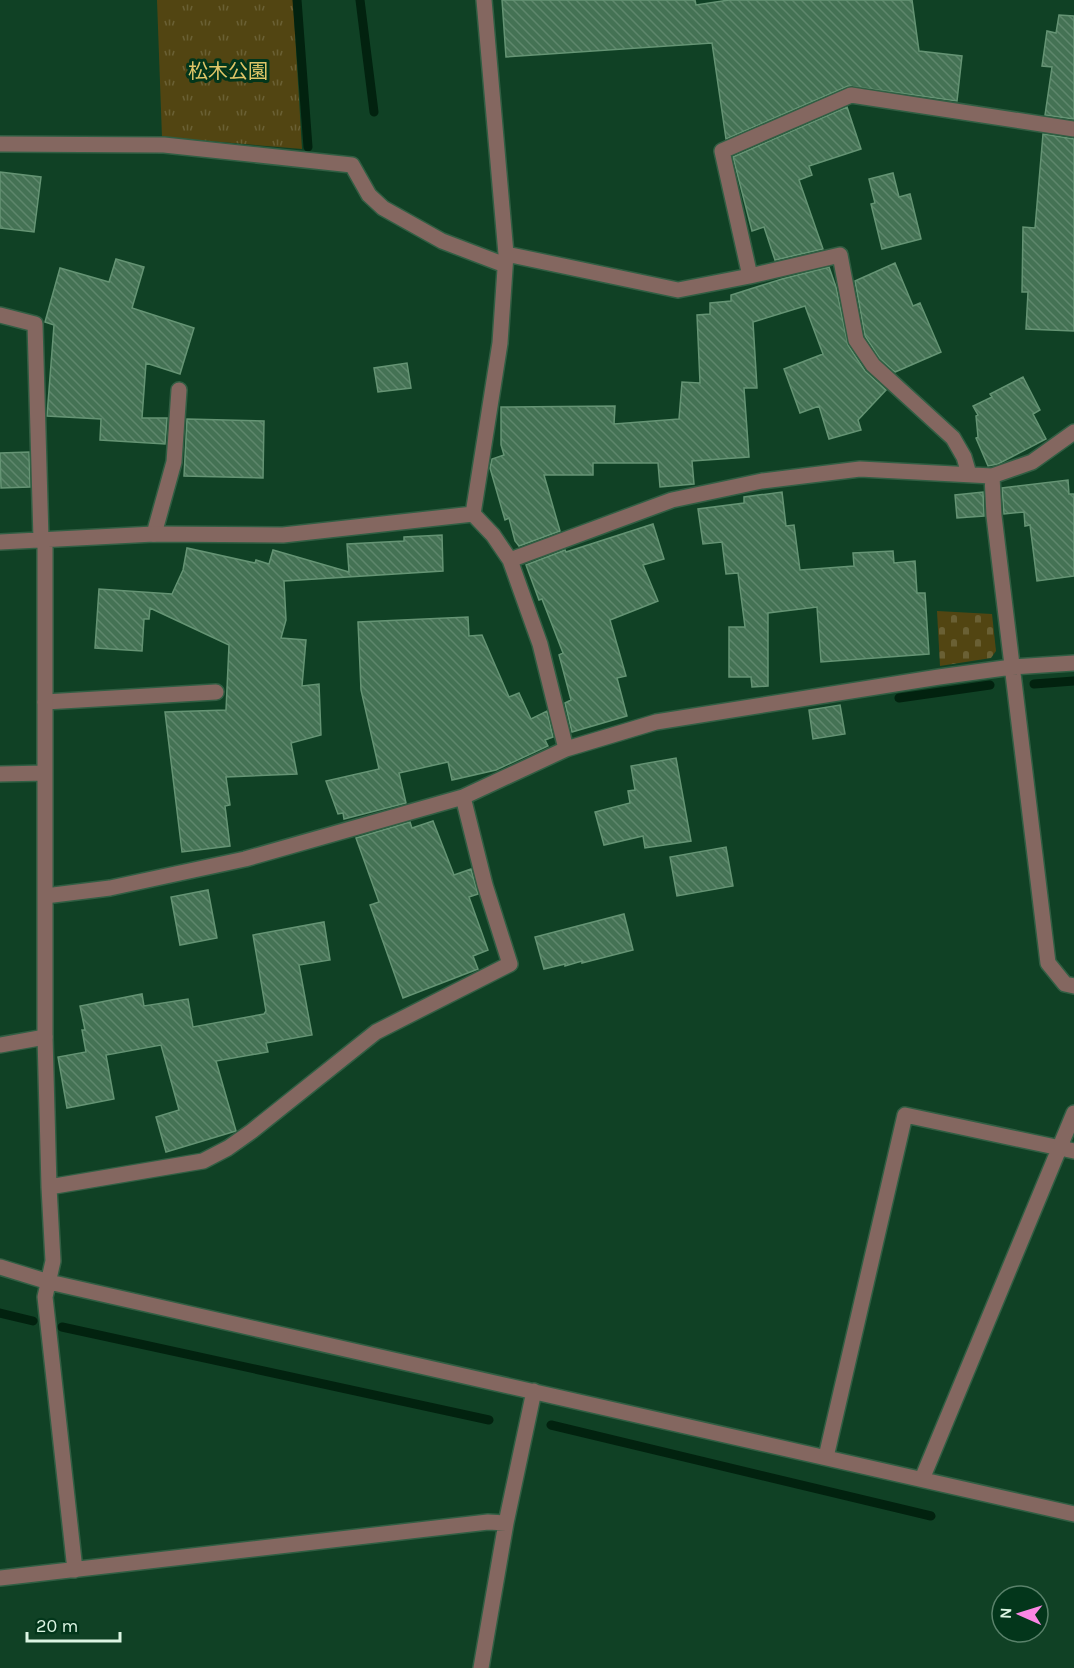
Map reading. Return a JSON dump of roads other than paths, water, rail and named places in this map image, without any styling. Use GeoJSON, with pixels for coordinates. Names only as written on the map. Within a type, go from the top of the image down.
{"type":"FeatureCollection","features":[{"type":"Feature","properties":{"kind":"street"},"geometry":{"type":"LineString","coordinates":[[473,514],[500,343],[505,259],[484,0]]}},
{"type":"Feature","properties":{"kind":"street"},"geometry":{"type":"LineString","coordinates":[[750,276],[722,151],[851,95],[1074,129]]}},
{"type":"Feature","properties":{"kind":"street"},"geometry":{"type":"LineString","coordinates":[[0,144],[164,145],[352,165],[369,195],[383,208],[442,241],[505,259],[678,290],[840,255],[856,340],[873,365],[953,438],[964,457],[969,474]]}},
{"type":"Feature","properties":{"kind":"street"},"geometry":{"type":"LineString","coordinates":[[0,315],[35,324],[43,539],[45,1037],[53,1261],[45,1298],[75,1570]]}},
{"type":"Feature","properties":{"kind":"street"},"geometry":{"type":"LineString","coordinates":[[154,534],[174,462],[179,390]]}},
{"type":"Feature","properties":{"kind":"street"},"geometry":{"type":"LineString","coordinates":[[510,560],[672,500],[762,481],[860,470],[992,476],[1032,462],[1074,432]]}},
{"type":"Feature","properties":{"kind":"street"},"geometry":{"type":"LineString","coordinates":[[992,476],[994,516],[1048,963],[1065,984],[1074,986]]}},
{"type":"Feature","properties":{"kind":"street"},"geometry":{"type":"LineString","coordinates":[[0,542],[154,534],[283,535],[473,514]]}},
{"type":"Feature","properties":{"kind":"street"},"geometry":{"type":"LineString","coordinates":[[473,514],[493,535],[510,560],[540,644],[566,749]]}},
{"type":"Feature","properties":{"kind":"street"},"geometry":{"type":"LineString","coordinates":[[45,896],[110,888],[245,859],[463,797],[566,749],[656,722],[1012,667],[1074,663]]}},
{"type":"Feature","properties":{"kind":"street"},"geometry":{"type":"LineString","coordinates":[[45,702],[216,692]]}},
{"type":"Feature","properties":{"kind":"street"},"geometry":{"type":"LineString","coordinates":[[0,774],[45,773]]}},
{"type":"Feature","properties":{"kind":"street"},"geometry":{"type":"LineString","coordinates":[[49,1187],[203,1161],[228,1148],[252,1131],[376,1032],[510,964],[485,885],[463,797]]}},
{"type":"Feature","properties":{"kind":"street"},"geometry":{"type":"LineString","coordinates":[[0,1045],[45,1037]]}},
{"type":"Feature","properties":{"kind":"street"},"geometry":{"type":"LineString","coordinates":[[922,1479],[1067,1149],[1074,1113]]}},
{"type":"Feature","properties":{"kind":"street"},"geometry":{"type":"LineString","coordinates":[[825,1457],[904,1114],[1067,1149]]}},
{"type":"Feature","properties":{"kind":"street"},"geometry":{"type":"LineString","coordinates":[[0,1267],[49,1282],[1074,1514]]}},
{"type":"Feature","properties":{"kind":"street"},"geometry":{"type":"LineString","coordinates":[[481,1668],[506,1523],[534,1390]]}},
{"type":"Feature","properties":{"kind":"street"},"geometry":{"type":"LineString","coordinates":[[0,1578],[488,1522],[506,1523]]}},
{"type":"Feature","properties":{"kind":"waterway"},"geometry":{"type":"LineString","coordinates":[[297,0],[308,147]]}},
{"type":"Feature","properties":{"kind":"waterway"},"geometry":{"type":"LineString","coordinates":[[360,0],[374,112]]}},
{"type":"Feature","properties":{"kind":"waterway"},"geometry":{"type":"LineString","coordinates":[[1034,684],[1074,681]]}},
{"type":"Feature","properties":{"kind":"waterway"},"geometry":{"type":"LineString","coordinates":[[899,698],[990,685]]}},
{"type":"Feature","properties":{"kind":"waterway"},"geometry":{"type":"LineString","coordinates":[[0,1313],[33,1321]]}},
{"type":"Feature","properties":{"kind":"waterway"},"geometry":{"type":"LineString","coordinates":[[62,1327],[489,1420]]}},
{"type":"Feature","properties":{"kind":"waterway"},"geometry":{"type":"LineString","coordinates":[[551,1425],[931,1516]]}},
{"type":"Feature","properties":{"kind":"park label","name":"松木公園"},"geometry":{"type":"Point","coordinates":[228,71]}}]}
